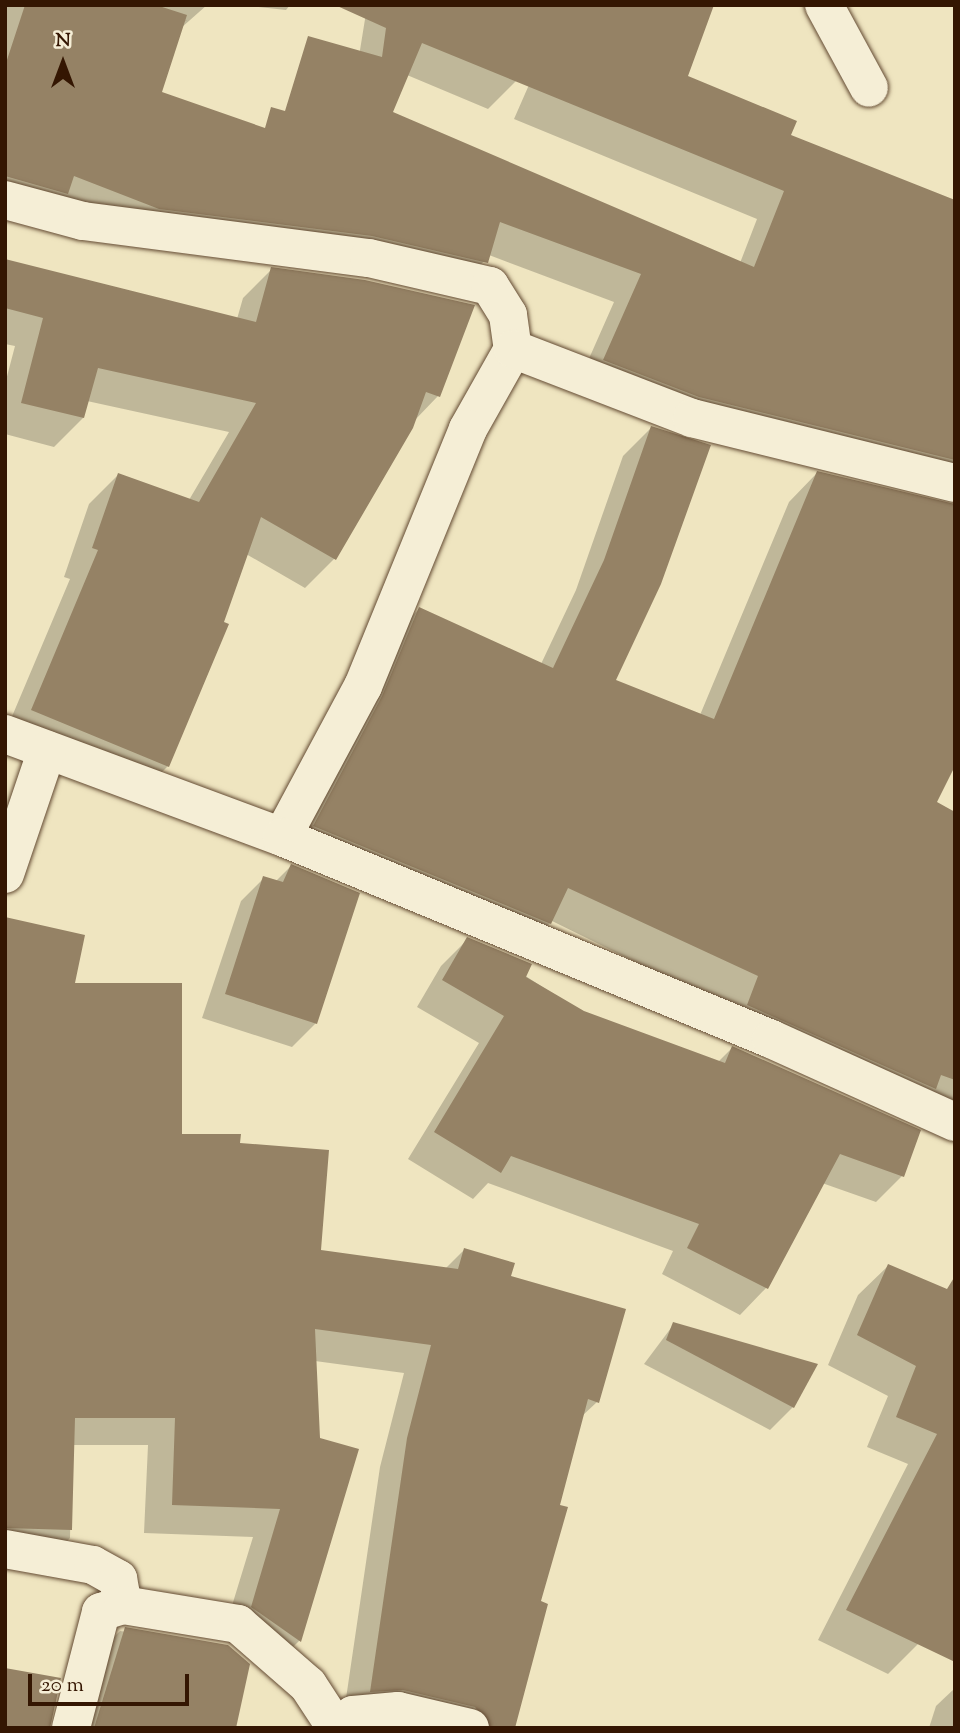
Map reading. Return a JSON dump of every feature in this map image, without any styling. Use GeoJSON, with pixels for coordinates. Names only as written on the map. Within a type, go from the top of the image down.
{"type":"FeatureCollection","features":[{"type":"Feature","properties":{"kind":"street"},"geometry":{"type":"LineString","coordinates":[[824,5],[869,88]]}},
{"type":"Feature","properties":{"kind":"street"},"geometry":{"type":"LineString","coordinates":[[5,200],[83,221],[369,258],[490,286],[508,315],[513,349],[468,429],[363,686],[282,837]]}},
{"type":"Feature","properties":{"kind":"street"},"geometry":{"type":"LineString","coordinates":[[513,349],[692,418],[955,483]]}},
{"type":"Feature","properties":{"kind":"street"},"geometry":{"type":"LineString","coordinates":[[5,734],[282,837],[771,1038],[955,1122]]}},
{"type":"Feature","properties":{"kind":"street"},"geometry":{"type":"LineString","coordinates":[[5,874],[47,750]]}},
{"type":"Feature","properties":{"kind":"street"},"geometry":{"type":"LineString","coordinates":[[5,1549],[93,1565],[118,1579],[123,1605]]}},
{"type":"Feature","properties":{"kind":"street"},"geometry":{"type":"LineString","coordinates":[[71,1728],[101,1612],[123,1605],[238,1624],[309,1685],[336,1728]]}},
{"type":"Feature","properties":{"kind":"street"},"geometry":{"type":"LineString","coordinates":[[342,1728],[354,1715],[398,1711],[470,1728]]}},
{"type":"Feature","properties":{"kind":"building"},"geometry":{"type":"Polygon","coordinates":[[[25,5],[156,5],[187,15],[162,92],[265,128],[271,107],[285,111],[308,36],[382,57],[386,28],[335,5],[714,5],[688,76],[797,121],[791,135],[955,200],[955,460],[699,397],[603,360],[641,274],[500,222],[488,263],[372,236],[159,209],[74,176],[68,194],[5,176],[5,66],[25,5]],[[422,43],[393,112],[754,267],[784,191],[422,43]]]}},
{"type":"Feature","properties":{"kind":"building"},"geometry":{"type":"Polygon","coordinates":[[[5,259],[256,322],[271,267],[365,280],[475,305],[440,397],[426,392],[413,428],[336,560],[261,517],[224,622],[229,624],[169,767],[31,710],[98,550],[92,548],[118,473],[199,502],[256,403],[98,368],[84,418],[21,403],[43,318],[5,308],[5,259]]]}},
{"type":"Feature","properties":{"kind":"building"},"geometry":{"type":"Polygon","coordinates":[[[651,426],[711,445],[661,584],[616,680],[714,719],[817,471],[955,504],[955,766],[937,802],[955,812],[955,1080],[941,1075],[936,1089],[747,1005],[758,976],[568,888],[551,924],[313,826],[382,696],[419,607],[553,668],[604,560],[651,426]]]}},
{"type":"Feature","properties":{"kind":"building"},"geometry":{"type":"Polygon","coordinates":[[[291,864],[360,893],[317,1024],[225,994],[263,876],[283,882],[291,864]]]}},
{"type":"Feature","properties":{"kind":"building"},"geometry":{"type":"Polygon","coordinates":[[[5,917],[85,935],[75,983],[182,983],[182,1134],[241,1134],[240,1143],[329,1150],[321,1250],[458,1269],[464,1248],[515,1263],[511,1276],[626,1309],[599,1403],[588,1399],[560,1505],[568,1507],[541,1601],[548,1604],[515,1728],[491,1728],[475,1707],[403,1690],[370,1692],[407,1438],[431,1345],[315,1329],[320,1438],[359,1449],[301,1642],[251,1607],[280,1509],[172,1505],[175,1418],[75,1418],[72,1530],[5,1528],[5,917]]]}},
{"type":"Feature","properties":{"kind":"building"},"geometry":{"type":"Polygon","coordinates":[[[467,937],[532,964],[526,977],[584,1011],[725,1063],[732,1046],[921,1130],[904,1177],[840,1154],[768,1289],[687,1248],[699,1224],[511,1156],[501,1173],[434,1132],[504,1016],[442,980],[467,937]]]}},
{"type":"Feature","properties":{"kind":"building"},"geometry":{"type":"Polygon","coordinates":[[[888,1264],[947,1289],[955,1276],[955,1662],[846,1610],[937,1434],[896,1417],[916,1366],[857,1335],[888,1264]]]}},
{"type":"Feature","properties":{"kind":"building"},"geometry":{"type":"Polygon","coordinates":[[[673,1322],[818,1364],[794,1408],[666,1340],[673,1322]]]}},
{"type":"Feature","properties":{"kind":"building"},"geometry":{"type":"Polygon","coordinates":[[[125,1627],[228,1645],[250,1664],[236,1728],[94,1728],[125,1627]]]}},
{"type":"Feature","properties":{"kind":"building"},"geometry":{"type":"Polygon","coordinates":[[[5,1668],[61,1678],[50,1728],[5,1728],[5,1668]]]}}]}
